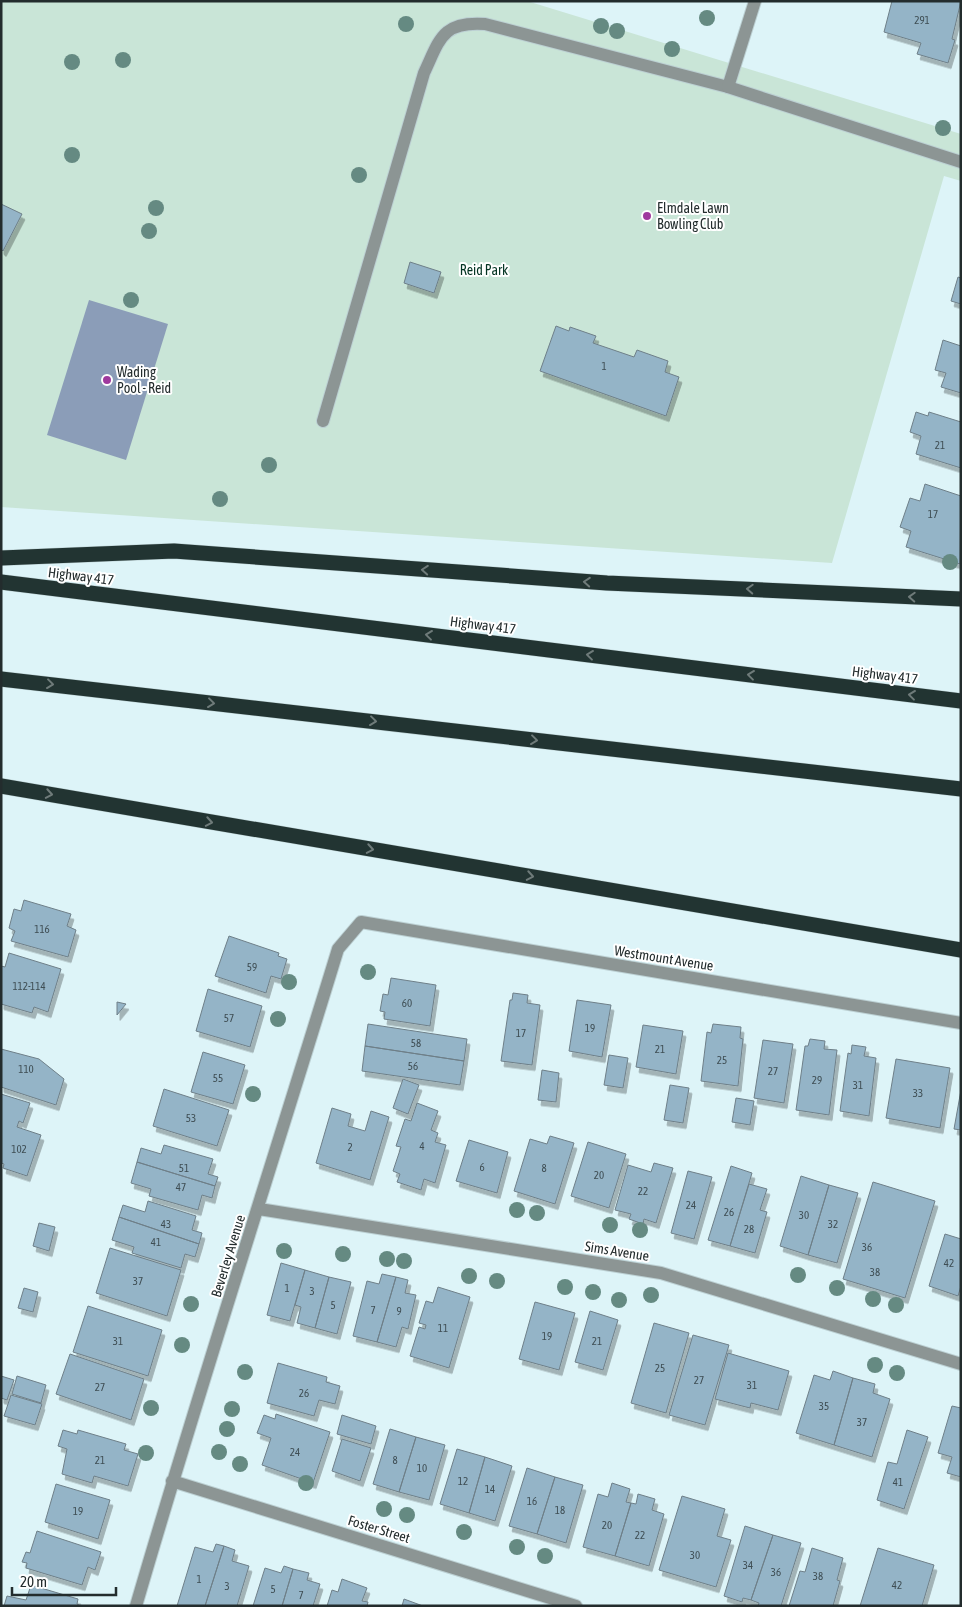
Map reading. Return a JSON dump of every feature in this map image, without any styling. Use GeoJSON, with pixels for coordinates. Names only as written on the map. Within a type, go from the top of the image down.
{"type":"FeatureCollection","features":[{"type":"Feature","properties":{"kind":"highway"},"geometry":{"type":"LineString","coordinates":[[1,558],[174,551],[607,583],[961,599]]}},
{"type":"Feature","properties":{"kind":"highway","name":"Highway 417"},"geometry":{"type":"LineString","coordinates":[[1,582],[961,701]]}},
{"type":"Feature","properties":{"kind":"highway"},"geometry":{"type":"LineString","coordinates":[[1,679],[961,789]]}},
{"type":"Feature","properties":{"kind":"highway"},"geometry":{"type":"LineString","coordinates":[[1,786],[961,950]]}},
{"type":"Feature","properties":{"kind":"street"},"geometry":{"type":"LineString","coordinates":[[728,87],[755,1]]}},
{"type":"Feature","properties":{"kind":"street"},"geometry":{"type":"LineString","coordinates":[[323,421],[424,73],[439,41],[449,29],[469,23],[485,24],[728,87],[961,162]]}},
{"type":"Feature","properties":{"kind":"street","name":"Westmount Avenue"},"geometry":{"type":"LineString","coordinates":[[362,922],[961,1022]]}},
{"type":"Feature","properties":{"kind":"street","name":"Beverley Avenue"},"geometry":{"type":"LineString","coordinates":[[136,1606],[172,1481],[259,1209],[338,949],[362,922]]}},
{"type":"Feature","properties":{"kind":"street","name":"Sims Avenue"},"geometry":{"type":"LineString","coordinates":[[259,1209],[661,1273],[961,1364]]}},
{"type":"Feature","properties":{"kind":"street","name":"Foster Street"},"geometry":{"type":"LineString","coordinates":[[172,1481],[576,1606]]}},
{"type":"Feature","properties":{"kind":"green space","name":"Reid Park"},"geometry":{"type":"Polygon","coordinates":[[[1,1],[527,1],[961,134],[961,181],[944,176],[832,563],[1,507],[1,1]]]}},
{"type":"Feature","properties":{"kind":"water","name":"Wading Pool - Reid"},"geometry":{"type":"Polygon","coordinates":[[[89,300],[168,324],[126,460],[47,435],[89,300]]]}},
{"type":"Feature","properties":{"kind":"building"},"geometry":{"type":"Polygon","coordinates":[[[892,1],[961,1],[952,39],[955,40],[948,63],[917,54],[921,43],[884,32],[892,1]]]}},
{"type":"Feature","properties":{"kind":"building"},"geometry":{"type":"Polygon","coordinates":[[[1,204],[22,214],[3,251],[1,249],[1,204]]]}},
{"type":"Feature","properties":{"kind":"building"},"geometry":{"type":"Polygon","coordinates":[[[410,262],[441,272],[434,293],[404,283],[410,262]]]}},
{"type":"Feature","properties":{"kind":"building"},"geometry":{"type":"Polygon","coordinates":[[[958,277],[961,278],[961,304],[951,301],[958,277]]]}},
{"type":"Feature","properties":{"kind":"building"},"geometry":{"type":"Polygon","coordinates":[[[556,326],[569,331],[570,327],[596,336],[593,343],[634,357],[637,350],[668,361],[665,372],[679,377],[666,416],[540,371],[556,326]]]}},
{"type":"Feature","properties":{"kind":"building"},"geometry":{"type":"Polygon","coordinates":[[[943,340],[961,346],[961,393],[941,387],[946,373],[935,370],[943,340]]]}},
{"type":"Feature","properties":{"kind":"building"},"geometry":{"type":"Polygon","coordinates":[[[916,412],[928,416],[929,412],[961,422],[961,468],[916,454],[921,436],[910,432],[916,412]]]}},
{"type":"Feature","properties":{"kind":"building"},"geometry":{"type":"Polygon","coordinates":[[[925,484],[961,496],[960,564],[906,547],[911,531],[900,527],[910,498],[920,501],[925,484]]]}},
{"type":"Feature","properties":{"kind":"building"},"geometry":{"type":"Polygon","coordinates":[[[24,900],[71,914],[67,926],[76,930],[68,957],[11,941],[15,931],[9,928],[14,909],[21,911],[24,900]]]}},
{"type":"Feature","properties":{"kind":"building"},"geometry":{"type":"Polygon","coordinates":[[[229,936],[279,953],[278,956],[287,959],[281,979],[271,976],[266,993],[215,976],[229,936]]]}},
{"type":"Feature","properties":{"kind":"building"},"geometry":{"type":"Polygon","coordinates":[[[9,953],[61,969],[48,1012],[34,1007],[32,1013],[1,1004],[1,966],[5,967],[9,953]]]}},
{"type":"Feature","properties":{"kind":"building"},"geometry":{"type":"Polygon","coordinates":[[[391,978],[436,985],[430,1026],[384,1019],[385,1012],[380,1011],[383,994],[388,995],[391,978]]]}},
{"type":"Feature","properties":{"kind":"building"},"geometry":{"type":"Polygon","coordinates":[[[208,989],[262,1006],[250,1047],[196,1031],[208,989]]]}},
{"type":"Feature","properties":{"kind":"building"},"geometry":{"type":"Polygon","coordinates":[[[513,993],[528,995],[527,1003],[540,1005],[532,1065],[501,1061],[510,1000],[512,1000],[513,993]]]}},
{"type":"Feature","properties":{"kind":"building"},"geometry":{"type":"Polygon","coordinates":[[[577,1000],[611,1005],[602,1057],[569,1051],[577,1000]]]}},
{"type":"Feature","properties":{"kind":"building"},"geometry":{"type":"Polygon","coordinates":[[[117,1002],[126,1004],[117,1015],[117,1002]]]}},
{"type":"Feature","properties":{"kind":"building"},"geometry":{"type":"Polygon","coordinates":[[[368,1024],[467,1039],[464,1061],[365,1046],[368,1024]]]}},
{"type":"Feature","properties":{"kind":"building"},"geometry":{"type":"Polygon","coordinates":[[[713,1024],[741,1027],[740,1038],[743,1039],[738,1086],[701,1081],[707,1032],[711,1033],[713,1024]]]}},
{"type":"Feature","properties":{"kind":"building"},"geometry":{"type":"Polygon","coordinates":[[[643,1025],[683,1031],[676,1074],[636,1067],[643,1025]]]}},
{"type":"Feature","properties":{"kind":"building"},"geometry":{"type":"Polygon","coordinates":[[[810,1039],[825,1041],[824,1049],[837,1050],[829,1115],[796,1110],[805,1046],[808,1046],[810,1039]]]}},
{"type":"Feature","properties":{"kind":"building"},"geometry":{"type":"Polygon","coordinates":[[[763,1040],[793,1044],[784,1103],[754,1098],[763,1040]]]}},
{"type":"Feature","properties":{"kind":"building"},"geometry":{"type":"Polygon","coordinates":[[[852,1045],[866,1047],[864,1056],[876,1058],[869,1116],[840,1111],[848,1053],[851,1054],[852,1045]]]}},
{"type":"Feature","properties":{"kind":"building"},"geometry":{"type":"Polygon","coordinates":[[[365,1046],[464,1061],[460,1085],[362,1071],[365,1046]]]}},
{"type":"Feature","properties":{"kind":"building"},"geometry":{"type":"Polygon","coordinates":[[[1,1049],[39,1059],[64,1079],[56,1105],[1,1087],[1,1049]]]}},
{"type":"Feature","properties":{"kind":"building"},"geometry":{"type":"Polygon","coordinates":[[[203,1052],[245,1065],[233,1104],[191,1092],[203,1052]]]}},
{"type":"Feature","properties":{"kind":"building"},"geometry":{"type":"Polygon","coordinates":[[[609,1055],[628,1058],[623,1088],[604,1085],[609,1055]]]}},
{"type":"Feature","properties":{"kind":"building"},"geometry":{"type":"Polygon","coordinates":[[[896,1059],[950,1068],[940,1128],[886,1118],[896,1059]]]}},
{"type":"Feature","properties":{"kind":"building"},"geometry":{"type":"Polygon","coordinates":[[[542,1070],[559,1073],[556,1102],[538,1100],[542,1070]]]}},
{"type":"Feature","properties":{"kind":"building"},"geometry":{"type":"Polygon","coordinates":[[[403,1079],[419,1085],[408,1114],[393,1108],[403,1079]]]}},
{"type":"Feature","properties":{"kind":"building"},"geometry":{"type":"Polygon","coordinates":[[[670,1085],[689,1088],[683,1123],[664,1120],[670,1085]]]}},
{"type":"Feature","properties":{"kind":"building"},"geometry":{"type":"Polygon","coordinates":[[[164,1089],[229,1110],[217,1146],[153,1126],[164,1089]]]}},
{"type":"Feature","properties":{"kind":"building"},"geometry":{"type":"Polygon","coordinates":[[[961,1090],[961,1130],[954,1129],[961,1090]]]}},
{"type":"Feature","properties":{"kind":"building"},"geometry":{"type":"Polygon","coordinates":[[[1,1094],[30,1103],[23,1123],[19,1121],[17,1127],[41,1135],[27,1176],[3,1168],[4,1164],[1,1163],[1,1094]]]}},
{"type":"Feature","properties":{"kind":"building"},"geometry":{"type":"Polygon","coordinates":[[[736,1098],[754,1101],[750,1125],[732,1122],[736,1098]]]}},
{"type":"Feature","properties":{"kind":"building"},"geometry":{"type":"Polygon","coordinates":[[[417,1103],[438,1111],[431,1130],[438,1133],[435,1142],[446,1145],[435,1183],[424,1179],[421,1190],[397,1182],[400,1174],[393,1171],[401,1147],[396,1146],[405,1119],[411,1121],[417,1103]]]}},
{"type":"Feature","properties":{"kind":"building"},"geometry":{"type":"Polygon","coordinates":[[[332,1108],[351,1114],[348,1126],[365,1131],[371,1111],[389,1117],[370,1180],[316,1163],[332,1108]]]}},
{"type":"Feature","properties":{"kind":"building"},"geometry":{"type":"Polygon","coordinates":[[[550,1136],[574,1143],[555,1204],[514,1191],[530,1139],[547,1144],[550,1136]]]}},
{"type":"Feature","properties":{"kind":"building"},"geometry":{"type":"Polygon","coordinates":[[[469,1140],[508,1152],[497,1193],[456,1181],[469,1140]]]}},
{"type":"Feature","properties":{"kind":"building"},"geometry":{"type":"Polygon","coordinates":[[[588,1142],[626,1154],[609,1208],[571,1196],[588,1142]]]}},
{"type":"Feature","properties":{"kind":"building"},"geometry":{"type":"Polygon","coordinates":[[[164,1145],[213,1159],[208,1174],[218,1177],[215,1186],[137,1162],[141,1148],[161,1154],[164,1145]]]}},
{"type":"Feature","properties":{"kind":"building"},"geometry":{"type":"Polygon","coordinates":[[[137,1162],[215,1186],[212,1198],[202,1195],[198,1210],[149,1196],[151,1189],[131,1183],[137,1162]]]}},
{"type":"Feature","properties":{"kind":"building"},"geometry":{"type":"Polygon","coordinates":[[[654,1163],[673,1168],[656,1223],[644,1219],[643,1224],[629,1219],[631,1214],[615,1210],[628,1165],[651,1172],[654,1163]]]}},
{"type":"Feature","properties":{"kind":"building"},"geometry":{"type":"Polygon","coordinates":[[[731,1166],[752,1173],[730,1246],[708,1240],[731,1166]]]}},
{"type":"Feature","properties":{"kind":"building"},"geometry":{"type":"Polygon","coordinates":[[[688,1171],[712,1177],[694,1239],[671,1233],[688,1171]]]}},
{"type":"Feature","properties":{"kind":"building"},"geometry":{"type":"Polygon","coordinates":[[[801,1176],[829,1185],[808,1255],[780,1246],[801,1176]]]}},
{"type":"Feature","properties":{"kind":"building"},"geometry":{"type":"Polygon","coordinates":[[[873,1182],[935,1201],[905,1298],[843,1279],[873,1182]]]}},
{"type":"Feature","properties":{"kind":"building"},"geometry":{"type":"Polygon","coordinates":[[[749,1184],[767,1189],[760,1210],[767,1212],[755,1253],[730,1246],[749,1184]]]}},
{"type":"Feature","properties":{"kind":"building"},"geometry":{"type":"Polygon","coordinates":[[[829,1185],[858,1193],[837,1263],[808,1255],[829,1185]]]}},
{"type":"Feature","properties":{"kind":"building"},"geometry":{"type":"Polygon","coordinates":[[[148,1201],[196,1216],[192,1230],[202,1233],[199,1244],[119,1217],[123,1205],[145,1212],[148,1201]]]}},
{"type":"Feature","properties":{"kind":"building"},"geometry":{"type":"Polygon","coordinates":[[[119,1217],[199,1244],[195,1257],[185,1254],[181,1268],[132,1253],[134,1247],[112,1240],[119,1217]]]}},
{"type":"Feature","properties":{"kind":"building"},"geometry":{"type":"Polygon","coordinates":[[[39,1223],[55,1227],[49,1251],[33,1246],[39,1223]]]}},
{"type":"Feature","properties":{"kind":"building"},"geometry":{"type":"Polygon","coordinates":[[[945,1234],[961,1239],[961,1286],[958,1296],[929,1286],[945,1234]]]}},
{"type":"Feature","properties":{"kind":"building"},"geometry":{"type":"Polygon","coordinates":[[[110,1248],[181,1270],[167,1316],[96,1293],[110,1248]]]}},
{"type":"Feature","properties":{"kind":"building"},"geometry":{"type":"Polygon","coordinates":[[[281,1263],[305,1270],[290,1321],[267,1315],[281,1263]]]}},
{"type":"Feature","properties":{"kind":"building"},"geometry":{"type":"Polygon","coordinates":[[[305,1270],[329,1277],[315,1328],[297,1323],[301,1307],[295,1305],[305,1270]]]}},
{"type":"Feature","properties":{"kind":"building"},"geometry":{"type":"Polygon","coordinates":[[[382,1274],[396,1277],[377,1342],[353,1336],[367,1281],[379,1284],[382,1274]]]}},
{"type":"Feature","properties":{"kind":"building"},"geometry":{"type":"Polygon","coordinates":[[[329,1277],[351,1282],[337,1334],[315,1328],[329,1277]]]}},
{"type":"Feature","properties":{"kind":"building"},"geometry":{"type":"Polygon","coordinates":[[[396,1277],[408,1280],[405,1293],[416,1295],[408,1329],[402,1327],[396,1347],[377,1342],[396,1277]]]}},
{"type":"Feature","properties":{"kind":"building"},"geometry":{"type":"Polygon","coordinates":[[[438,1287],[470,1297],[449,1368],[410,1356],[419,1327],[425,1329],[426,1325],[419,1323],[426,1301],[433,1303],[438,1287]]]}},
{"type":"Feature","properties":{"kind":"building"},"geometry":{"type":"Polygon","coordinates":[[[24,1288],[38,1292],[33,1312],[18,1308],[24,1288]]]}},
{"type":"Feature","properties":{"kind":"building"},"geometry":{"type":"Polygon","coordinates":[[[535,1302],[575,1313],[559,1370],[519,1359],[535,1302]]]}},
{"type":"Feature","properties":{"kind":"building"},"geometry":{"type":"Polygon","coordinates":[[[88,1306],[162,1330],[148,1376],[73,1352],[88,1306]]]}},
{"type":"Feature","properties":{"kind":"building"},"geometry":{"type":"Polygon","coordinates":[[[590,1311],[618,1320],[603,1370],[575,1362],[590,1311]]]}},
{"type":"Feature","properties":{"kind":"building"},"geometry":{"type":"Polygon","coordinates":[[[654,1323],[689,1333],[666,1413],[631,1403],[654,1323]]]}},
{"type":"Feature","properties":{"kind":"building"},"geometry":{"type":"Polygon","coordinates":[[[693,1335],[729,1345],[705,1425],[669,1415],[693,1335]]]}},
{"type":"Feature","properties":{"kind":"building"},"geometry":{"type":"Polygon","coordinates":[[[728,1353],[789,1371],[778,1410],[751,1403],[750,1408],[715,1399],[728,1353]]]}},
{"type":"Feature","properties":{"kind":"building"},"geometry":{"type":"Polygon","coordinates":[[[70,1354],[144,1379],[131,1420],[56,1394],[70,1354]]]}},
{"type":"Feature","properties":{"kind":"building"},"geometry":{"type":"Polygon","coordinates":[[[278,1363],[327,1377],[326,1382],[340,1386],[335,1404],[319,1400],[314,1416],[267,1403],[278,1363]]]}},
{"type":"Feature","properties":{"kind":"building"},"geometry":{"type":"Polygon","coordinates":[[[833,1371],[853,1378],[834,1445],[796,1433],[814,1375],[830,1380],[833,1371]]]}},
{"type":"Feature","properties":{"kind":"building"},"geometry":{"type":"Polygon","coordinates":[[[1,1376],[14,1380],[7,1400],[1,1398],[1,1376]]]}},
{"type":"Feature","properties":{"kind":"building"},"geometry":{"type":"Polygon","coordinates":[[[17,1376],[46,1385],[41,1403],[12,1394],[17,1376]]]}},
{"type":"Feature","properties":{"kind":"building"},"geometry":{"type":"Polygon","coordinates":[[[853,1378],[875,1384],[873,1393],[890,1399],[872,1457],[834,1445],[853,1378]]]}},
{"type":"Feature","properties":{"kind":"building"},"geometry":{"type":"Polygon","coordinates":[[[11,1395],[42,1404],[35,1425],[4,1416],[11,1395]]]}},
{"type":"Feature","properties":{"kind":"building"},"geometry":{"type":"Polygon","coordinates":[[[952,1406],[961,1408],[961,1477],[947,1473],[952,1457],[938,1453],[952,1406]]]}},
{"type":"Feature","properties":{"kind":"building"},"geometry":{"type":"Polygon","coordinates":[[[276,1414],[330,1432],[313,1483],[262,1465],[271,1438],[257,1433],[264,1415],[275,1419],[276,1414]]]}},
{"type":"Feature","properties":{"kind":"building"},"geometry":{"type":"Polygon","coordinates":[[[342,1415],[376,1426],[371,1444],[337,1434],[342,1415]]]}},
{"type":"Feature","properties":{"kind":"building"},"geometry":{"type":"Polygon","coordinates":[[[390,1429],[416,1437],[399,1492],[373,1484],[390,1429]]]}},
{"type":"Feature","properties":{"kind":"building"},"geometry":{"type":"Polygon","coordinates":[[[63,1430],[77,1434],[78,1430],[126,1444],[124,1450],[138,1454],[128,1486],[94,1476],[92,1483],[62,1474],[67,1449],[58,1446],[63,1430]]]}},
{"type":"Feature","properties":{"kind":"building"},"geometry":{"type":"Polygon","coordinates":[[[907,1430],[928,1437],[904,1509],[877,1500],[888,1462],[897,1464],[907,1430]]]}},
{"type":"Feature","properties":{"kind":"building"},"geometry":{"type":"Polygon","coordinates":[[[416,1437],[445,1445],[429,1500],[399,1492],[416,1437]]]}},
{"type":"Feature","properties":{"kind":"building"},"geometry":{"type":"Polygon","coordinates":[[[342,1439],[371,1448],[360,1481],[332,1471],[342,1439]]]}},
{"type":"Feature","properties":{"kind":"building"},"geometry":{"type":"Polygon","coordinates":[[[457,1449],[485,1457],[469,1513],[440,1504],[457,1449]]]}},
{"type":"Feature","properties":{"kind":"building"},"geometry":{"type":"Polygon","coordinates":[[[485,1457],[512,1466],[495,1521],[469,1513],[485,1457]]]}},
{"type":"Feature","properties":{"kind":"building"},"geometry":{"type":"Polygon","coordinates":[[[527,1468],[555,1477],[537,1534],[509,1526],[527,1468]]]}},
{"type":"Feature","properties":{"kind":"building"},"geometry":{"type":"Polygon","coordinates":[[[555,1477],[583,1485],[566,1543],[537,1534],[555,1477]]]}},
{"type":"Feature","properties":{"kind":"building"},"geometry":{"type":"Polygon","coordinates":[[[612,1483],[630,1489],[626,1502],[631,1503],[615,1556],[583,1547],[598,1494],[608,1497],[612,1483]]]}},
{"type":"Feature","properties":{"kind":"building"},"geometry":{"type":"Polygon","coordinates":[[[56,1484],[110,1500],[98,1539],[45,1522],[56,1484]]]}},
{"type":"Feature","properties":{"kind":"building"},"geometry":{"type":"Polygon","coordinates":[[[638,1494],[655,1499],[652,1510],[664,1514],[649,1566],[615,1556],[631,1503],[636,1504],[638,1494]]]}},
{"type":"Feature","properties":{"kind":"building"},"geometry":{"type":"Polygon","coordinates":[[[682,1496],[725,1509],[717,1536],[731,1540],[716,1587],[659,1570],[682,1496]]]}},
{"type":"Feature","properties":{"kind":"building"},"geometry":{"type":"Polygon","coordinates":[[[745,1526],[773,1535],[751,1600],[743,1598],[742,1602],[724,1596],[745,1526]]]}},
{"type":"Feature","properties":{"kind":"building"},"geometry":{"type":"Polygon","coordinates":[[[37,1531],[101,1552],[95,1570],[88,1567],[82,1585],[26,1568],[27,1563],[22,1562],[26,1552],[30,1553],[37,1531]]]}},
{"type":"Feature","properties":{"kind":"building"},"geometry":{"type":"Polygon","coordinates":[[[773,1535],[801,1543],[781,1606],[758,1606],[759,1603],[751,1600],[773,1535]]]}},
{"type":"Feature","properties":{"kind":"building"},"geometry":{"type":"Polygon","coordinates":[[[216,1544],[224,1546],[205,1606],[177,1606],[195,1547],[213,1552],[216,1544]]]}},
{"type":"Feature","properties":{"kind":"building"},"geometry":{"type":"Polygon","coordinates":[[[224,1546],[235,1550],[232,1561],[249,1566],[237,1606],[205,1606],[224,1546]]]}},
{"type":"Feature","properties":{"kind":"building"},"geometry":{"type":"Polygon","coordinates":[[[812,1548],[843,1558],[837,1580],[840,1581],[833,1606],[789,1606],[800,1571],[805,1572],[812,1548]]]}},
{"type":"Feature","properties":{"kind":"building"},"geometry":{"type":"Polygon","coordinates":[[[878,1548],[934,1565],[922,1606],[860,1606],[878,1548]]]}},
{"type":"Feature","properties":{"kind":"building"},"geometry":{"type":"Polygon","coordinates":[[[284,1566],[293,1569],[282,1606],[253,1606],[265,1568],[281,1573],[284,1566]]]}},
{"type":"Feature","properties":{"kind":"building"},"geometry":{"type":"Polygon","coordinates":[[[293,1569],[309,1573],[307,1580],[320,1584],[313,1606],[282,1606],[293,1569]]]}},
{"type":"Feature","properties":{"kind":"building"},"geometry":{"type":"Polygon","coordinates":[[[342,1579],[367,1588],[362,1601],[368,1602],[367,1606],[327,1606],[332,1590],[338,1592],[342,1579]]]}},
{"type":"Feature","properties":{"kind":"building"},"geometry":{"type":"Polygon","coordinates":[[[31,1585],[78,1599],[77,1604],[81,1606],[4,1606],[7,1596],[26,1600],[31,1585]]]}},
{"type":"Feature","properties":{"kind":"building"},"geometry":{"type":"Polygon","coordinates":[[[404,1599],[423,1606],[402,1606],[404,1599]]]}},
{"type":"Feature","properties":{"kind":"place","name":"Elmdale Lawn Bowling Club"},"geometry":{"type":"Point","coordinates":[647,216]}},
{"type":"Feature","properties":{"kind":"place","name":"Wading Pool - Reid"},"geometry":{"type":"Point","coordinates":[107,380]}}]}
